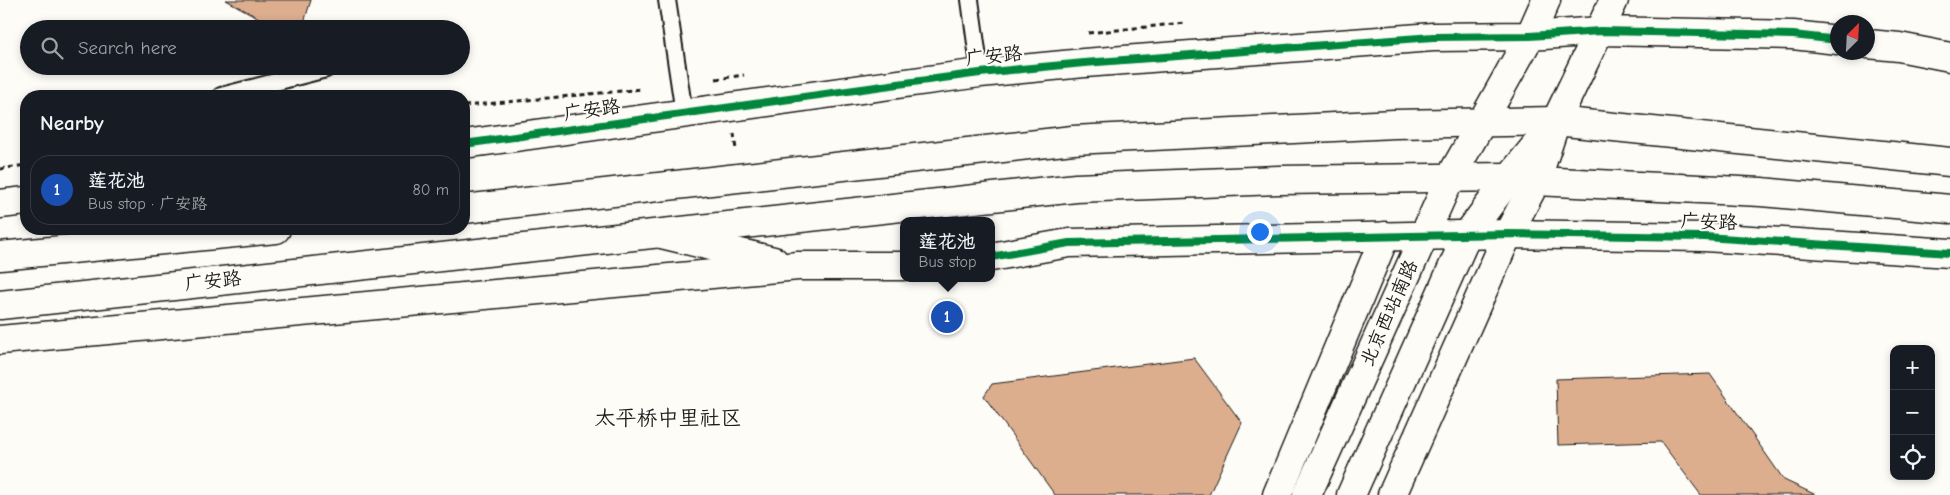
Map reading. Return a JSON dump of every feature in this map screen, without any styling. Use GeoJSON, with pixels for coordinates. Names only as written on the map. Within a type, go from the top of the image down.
{"type":"FeatureCollection","features":[{"type":"Feature","properties":{"kind":"main road","name":"北京西站南路"},"geometry":{"type":"LineString","coordinates":[[1307,495],[1450,178],[1530,36],[1546,0]]}},
{"type":"Feature","properties":{"kind":"main road","name":"北京西站南路"},"geometry":{"type":"LineString","coordinates":[[1392,495],[1508,234],[1536,181],[1556,121],[1614,0]]}},
{"type":"Feature","properties":{"kind":"main road","name":"广安路"},"geometry":{"type":"LineString","coordinates":[[470,143],[980,73],[1084,63],[1433,37],[1530,36],[1600,31]]}},
{"type":"Feature","properties":{"kind":"main road"},"geometry":{"type":"LineString","coordinates":[[1600,31],[1793,35],[1830,39]]}},
{"type":"Feature","properties":{"kind":"main road"},"geometry":{"type":"LineString","coordinates":[[1875,45],[1899,47],[1950,57]]}},
{"type":"Feature","properties":{"kind":"main road","name":"北京西站南路"},"geometry":{"type":"LineString","coordinates":[[1350,495],[1467,235],[1510,177],[1556,121]]}},
{"type":"Feature","properties":{"kind":"main road"},"geometry":{"type":"LineString","coordinates":[[470,208],[1073,140],[1394,124],[1556,121],[1950,162]]}},
{"type":"Feature","properties":{"kind":"main road","name":"广安路"},"geometry":{"type":"LineString","coordinates":[[0,305],[1076,188],[1279,180],[1510,177],[1536,181],[1761,192],[1950,209]]}},
{"type":"Feature","properties":{"kind":"main road"},"geometry":{"type":"LineString","coordinates":[[0,204],[20,202]]}},
{"type":"Feature","properties":{"kind":"main road"},"geometry":{"type":"LineString","coordinates":[[656,233],[798,266]]}},
{"type":"Feature","properties":{"kind":"main road","name":"广安路"},"geometry":{"type":"LineString","coordinates":[[1425,235],[1508,234],[1704,238],[1950,253]]}},
{"type":"Feature","properties":{"kind":"main road"},"geometry":{"type":"LineString","coordinates":[[0,256],[215,235]]}},
{"type":"Feature","properties":{"kind":"main road"},"geometry":{"type":"LineString","coordinates":[[995,256],[1069,243],[1425,235]]}},
{"type":"Feature","properties":{"kind":"main road","name":"北京西站南路"},"geometry":{"type":"LineString","coordinates":[[1277,495],[1385,236]]}},
{"type":"Feature","properties":{"kind":"main road","name":"广安路"},"geometry":{"type":"LineString","coordinates":[[0,340],[798,266],[900,266]]}},
{"type":"Feature","properties":{"kind":"lane"},"geometry":{"type":"LineString","coordinates":[[666,0],[684,114]]}},
{"type":"Feature","properties":{"kind":"lane"},"geometry":{"type":"LineString","coordinates":[[970,0],[980,73]]}},
{"type":"Feature","properties":{"kind":"lane"},"geometry":{"type":"LineString","coordinates":[[244,90],[303,75]]}},
{"type":"Feature","properties":{"kind":"path"},"geometry":{"type":"LineString","coordinates":[[1080,33],[1184,23]]}},
{"type":"Feature","properties":{"kind":"path"},"geometry":{"type":"LineString","coordinates":[[470,105],[680,86],[754,74]]}},
{"type":"Feature","properties":{"kind":"path"},"geometry":{"type":"LineString","coordinates":[[0,170],[20,166]]}},
{"type":"Feature","properties":{"kind":"building"},"geometry":{"type":"Polygon","coordinates":[[[226,0],[311,0],[305,20],[263,20],[226,0]]]}},
{"type":"Feature","properties":{"kind":"building"},"geometry":{"type":"Polygon","coordinates":[[[1194,358],[1242,423],[1209,495],[1055,495],[984,396],[992,384],[1194,358]]]}},
{"type":"Feature","properties":{"kind":"building"},"geometry":{"type":"Polygon","coordinates":[[[1710,374],[1784,480],[1816,495],[1701,495],[1661,442],[1558,445],[1556,379],[1710,374]]]}},
{"type":"Feature","properties":{"kind":"cycle path"},"geometry":{"type":"LineString","coordinates":[[470,143],[980,73],[1084,63],[1433,37],[1530,36],[1600,31],[1793,35],[1830,39]]}},
{"type":"Feature","properties":{"kind":"cycle path"},"geometry":{"type":"LineString","coordinates":[[995,256],[1069,243],[1508,234],[1705,237],[1950,253]]}},
{"type":"Feature","properties":{"kind":"place","name":"莲花池"},"geometry":{"type":"Point","coordinates":[947,317]}},
{"type":"Feature","properties":{"kind":"district","name":"太平桥中里社区"},"geometry":{"type":"Point","coordinates":[668,418]}}]}
